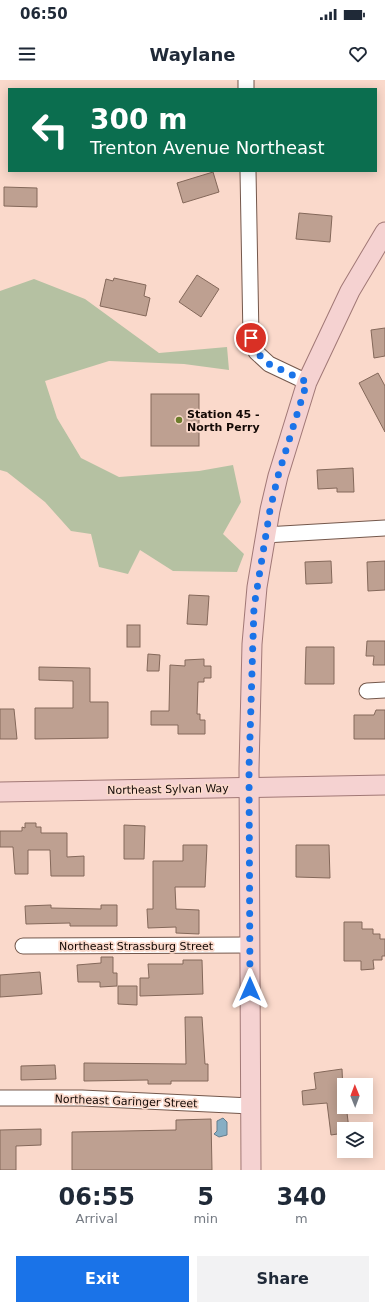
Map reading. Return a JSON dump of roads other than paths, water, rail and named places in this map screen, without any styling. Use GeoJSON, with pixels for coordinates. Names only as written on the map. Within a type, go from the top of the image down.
{"type":"FeatureCollection","features":[{"type":"Feature","properties":{"kind":"main road"},"geometry":{"type":"LineString","coordinates":[[251,1170],[249,788],[252,644],[256,588],[265,535],[278,476],[307,382],[350,291],[385,232]]}},
{"type":"Feature","properties":{"kind":"main road","name":"Northeast Sylvan Way"},"geometry":{"type":"LineString","coordinates":[[0,792],[385,785]]}},
{"type":"Feature","properties":{"kind":"street"},"geometry":{"type":"LineString","coordinates":[[248,172],[251,338],[256,352],[269,364],[307,382]]}},
{"type":"Feature","properties":{"kind":"street"},"geometry":{"type":"LineString","coordinates":[[265,535],[385,528]]}},
{"type":"Feature","properties":{"kind":"street"},"geometry":{"type":"LineString","coordinates":[[368,691],[385,690]]}},
{"type":"Feature","properties":{"kind":"street","name":"Northeast Strassburg Street"},"geometry":{"type":"LineString","coordinates":[[23,946],[250,945]]}},
{"type":"Feature","properties":{"kind":"street","name":"Northeast Garinger Street"},"geometry":{"type":"LineString","coordinates":[[0,1098],[82,1098],[251,1106]]}},
{"type":"Feature","properties":{"kind":"water"},"geometry":{"type":"Polygon","coordinates":[[[223,1118],[227,1122],[227,1135],[219,1137],[214,1134],[217,1131],[217,1121],[223,1118]]]}},
{"type":"Feature","properties":{"kind":"place","name":"Station 45 - North Perry"},"geometry":{"type":"Point","coordinates":[179,420]}}]}
